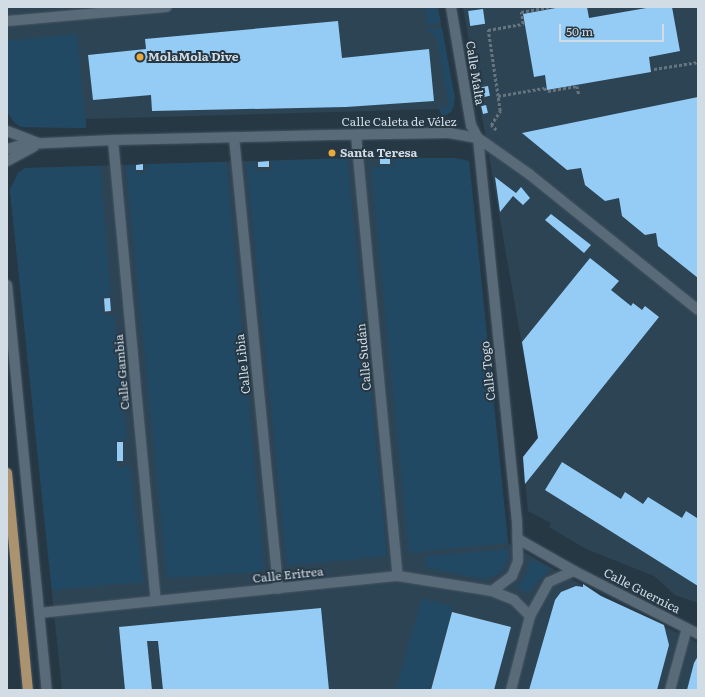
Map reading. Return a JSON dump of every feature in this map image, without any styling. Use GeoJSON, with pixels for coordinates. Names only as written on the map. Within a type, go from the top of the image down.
{"type":"FeatureCollection","features":[{"type":"Feature","properties":{"kind":"main road"},"geometry":{"type":"LineString","coordinates":[[7,473],[28,690]]}},
{"type":"Feature","properties":{"kind":"street"},"geometry":{"type":"LineString","coordinates":[[7,21],[126,9],[166,7]]}},
{"type":"Feature","properties":{"kind":"street","name":"Calle Malta"},"geometry":{"type":"LineString","coordinates":[[451,8],[470,125],[478,138]]}},
{"type":"Feature","properties":{"kind":"street","name":"Calle Caleta de Vélez"},"geometry":{"type":"LineString","coordinates":[[7,131],[41,144]]}},
{"type":"Feature","properties":{"kind":"street","name":"Calle Caleta de Vélez"},"geometry":{"type":"LineString","coordinates":[[7,149],[41,144],[113,140],[234,137],[449,133],[478,138],[529,174],[698,310]]}},
{"type":"Feature","properties":{"kind":"street","name":"Calle Sudán"},"geometry":{"type":"LineString","coordinates":[[356,135],[398,576]]}},
{"type":"Feature","properties":{"kind":"street","name":"Calle Libia"},"geometry":{"type":"LineString","coordinates":[[234,137],[278,589]]}},
{"type":"Feature","properties":{"kind":"street","name":"Calle Togo"},"geometry":{"type":"LineString","coordinates":[[478,138],[518,539],[518,561],[512,576],[492,591]]}},
{"type":"Feature","properties":{"kind":"street","name":"Calle Gambia"},"geometry":{"type":"LineString","coordinates":[[113,140],[156,601]]}},
{"type":"Feature","properties":{"kind":"street"},"geometry":{"type":"LineString","coordinates":[[7,161],[41,144]]}},
{"type":"Feature","properties":{"kind":"street"},"geometry":{"type":"LineString","coordinates":[[7,286],[47,690]]}},
{"type":"Feature","properties":{"kind":"street","name":"Calle Guernica"},"geometry":{"type":"LineString","coordinates":[[518,539],[574,571],[698,634]]}},
{"type":"Feature","properties":{"kind":"street"},"geometry":{"type":"LineString","coordinates":[[511,690],[530,616],[549,582],[574,571]]}},
{"type":"Feature","properties":{"kind":"street","name":"Calle Eritrea"},"geometry":{"type":"LineString","coordinates":[[39,613],[398,576],[492,591],[514,600],[530,616]]}},
{"type":"Feature","properties":{"kind":"street"},"geometry":{"type":"LineString","coordinates":[[670,690],[687,628]]}},
{"type":"Feature","properties":{"kind":"path"},"geometry":{"type":"LineString","coordinates":[[496,130],[491,125],[500,111],[488,30],[522,24],[521,12],[549,7]]}},
{"type":"Feature","properties":{"kind":"path"},"geometry":{"type":"LineString","coordinates":[[621,7],[632,7]]}},
{"type":"Feature","properties":{"kind":"path"},"geometry":{"type":"LineString","coordinates":[[654,69],[698,62]]}},
{"type":"Feature","properties":{"kind":"path"},"geometry":{"type":"LineString","coordinates":[[498,96],[544,88],[548,91],[577,86],[579,95]]}},
{"type":"Feature","properties":{"kind":"shaded area"},"geometry":{"type":"Polygon","coordinates":[[[7,7],[438,7],[454,107],[443,117],[439,109],[86,119],[86,128],[21,127],[15,123],[7,112],[7,7]]]}},
{"type":"Feature","properties":{"kind":"shaded area"},"geometry":{"type":"Polygon","coordinates":[[[425,7],[437,7],[441,23],[427,25],[425,7]]]}},
{"type":"Feature","properties":{"kind":"shaded area"},"geometry":{"type":"Polygon","coordinates":[[[463,7],[698,7],[698,603],[675,595],[654,576],[586,549],[549,527],[551,523],[528,511],[523,457],[538,437],[463,7]]]}},
{"type":"Feature","properties":{"kind":"shaded area"},"geometry":{"type":"Polygon","coordinates":[[[442,28],[455,99],[451,112],[443,117],[439,109],[449,107],[437,39],[426,29],[442,28]]]}},
{"type":"Feature","properties":{"kind":"shaded area"},"geometry":{"type":"Polygon","coordinates":[[[77,34],[86,128],[21,127],[15,123],[7,112],[7,41],[77,34]]]}},
{"type":"Feature","properties":{"kind":"shaded area"},"geometry":{"type":"Polygon","coordinates":[[[347,158],[454,158],[469,161],[508,543],[601,596],[698,643],[698,690],[62,690],[10,190],[18,173],[25,168],[347,158]]]}},
{"type":"Feature","properties":{"kind":"shaded area"},"geometry":{"type":"Polygon","coordinates":[[[347,158],[387,556],[287,566],[247,166],[249,162],[255,161],[255,171],[272,171],[272,161],[347,158]]]}},
{"type":"Feature","properties":{"kind":"shaded area"},"geometry":{"type":"Polygon","coordinates":[[[394,158],[454,158],[469,161],[508,543],[409,553],[371,167],[394,166],[394,158]]]}},
{"type":"Feature","properties":{"kind":"shaded area"},"geometry":{"type":"Polygon","coordinates":[[[226,162],[264,568],[260,572],[167,578],[126,166],[134,165],[135,173],[146,173],[146,164],[226,162]]]}},
{"type":"Feature","properties":{"kind":"shaded area"},"geometry":{"type":"Polygon","coordinates":[[[100,166],[111,296],[101,297],[103,315],[114,315],[127,440],[115,441],[117,467],[130,466],[143,582],[52,590],[10,190],[18,173],[25,168],[100,166]]]}},
{"type":"Feature","properties":{"kind":"shaded area"},"geometry":{"type":"Polygon","coordinates":[[[508,549],[508,558],[504,568],[498,574],[485,579],[427,568],[424,563],[427,556],[508,549]]]}},
{"type":"Feature","properties":{"kind":"shaded area"},"geometry":{"type":"Polygon","coordinates":[[[531,560],[550,568],[528,593],[517,587],[526,576],[531,560]]]}},
{"type":"Feature","properties":{"kind":"shaded area"},"geometry":{"type":"Polygon","coordinates":[[[422,598],[453,607],[429,690],[396,689],[422,598]]]}},
{"type":"Feature","properties":{"kind":"building"},"geometry":{"type":"Polygon","coordinates":[[[561,7],[587,7],[589,18],[652,7],[672,7],[680,51],[649,57],[651,72],[547,90],[545,75],[534,77],[523,14],[561,7]]]}},
{"type":"Feature","properties":{"kind":"building"},"geometry":{"type":"Polygon","coordinates":[[[483,9],[485,24],[470,26],[468,11],[483,9]]]}},
{"type":"Feature","properties":{"kind":"building"},"geometry":{"type":"Polygon","coordinates":[[[338,21],[342,58],[429,49],[434,101],[346,107],[152,111],[151,95],[93,100],[88,55],[146,49],[145,39],[338,21]]]}},
{"type":"Feature","properties":{"kind":"building"},"geometry":{"type":"Polygon","coordinates":[[[488,86],[490,96],[483,97],[481,87],[488,86]]]}},
{"type":"Feature","properties":{"kind":"building"},"geometry":{"type":"Polygon","coordinates":[[[698,97],[698,278],[658,246],[656,233],[645,235],[622,216],[619,198],[605,201],[585,185],[581,168],[567,170],[522,133],[698,97]]]}},
{"type":"Feature","properties":{"kind":"building"},"geometry":{"type":"Polygon","coordinates":[[[486,105],[488,113],[483,114],[481,106],[486,105]]]}},
{"type":"Feature","properties":{"kind":"building"},"geometry":{"type":"Polygon","coordinates":[[[380,158],[390,158],[390,164],[380,164],[380,158]]]}},
{"type":"Feature","properties":{"kind":"building"},"geometry":{"type":"Polygon","coordinates":[[[269,161],[269,167],[258,167],[258,162],[269,161]]]}},
{"type":"Feature","properties":{"kind":"building"},"geometry":{"type":"Polygon","coordinates":[[[143,164],[143,170],[136,170],[136,165],[143,164]]]}},
{"type":"Feature","properties":{"kind":"building"},"geometry":{"type":"Polygon","coordinates":[[[495,177],[516,193],[521,187],[530,198],[523,205],[513,196],[500,212],[495,177]]]}},
{"type":"Feature","properties":{"kind":"building"},"geometry":{"type":"Polygon","coordinates":[[[551,214],[591,245],[584,253],[545,220],[551,214]]]}},
{"type":"Feature","properties":{"kind":"building"},"geometry":{"type":"Polygon","coordinates":[[[590,258],[619,281],[611,290],[631,306],[633,303],[642,310],[645,306],[659,317],[525,484],[523,457],[538,438],[522,342],[590,258]]]}},
{"type":"Feature","properties":{"kind":"building"},"geometry":{"type":"Polygon","coordinates":[[[104,298],[110,298],[111,311],[105,311],[104,298]]]}},
{"type":"Feature","properties":{"kind":"building"},"geometry":{"type":"Polygon","coordinates":[[[117,442],[123,442],[123,461],[117,461],[117,442]]]}},
{"type":"Feature","properties":{"kind":"building"},"geometry":{"type":"Polygon","coordinates":[[[562,462],[621,499],[625,492],[643,504],[648,497],[682,518],[686,511],[697,518],[698,516],[698,586],[545,490],[562,462]]]}},
{"type":"Feature","properties":{"kind":"building"},"geometry":{"type":"Polygon","coordinates":[[[583,584],[601,596],[664,625],[669,645],[657,690],[529,690],[555,600],[561,592],[576,586],[583,587],[583,584]]]}},
{"type":"Feature","properties":{"kind":"building"},"geometry":{"type":"Polygon","coordinates":[[[321,608],[329,690],[163,690],[158,641],[147,641],[152,690],[125,690],[119,627],[321,608]]]}},
{"type":"Feature","properties":{"kind":"building"},"geometry":{"type":"Polygon","coordinates":[[[452,612],[511,627],[494,690],[431,690],[452,612]]]}},
{"type":"Feature","properties":{"kind":"building"},"geometry":{"type":"Polygon","coordinates":[[[698,656],[698,690],[687,690],[694,663],[698,656]]]}},
{"type":"Feature","properties":{"kind":"place","name":"MolaMola Dive"},"geometry":{"type":"Point","coordinates":[140,57]}},
{"type":"Feature","properties":{"kind":"place","name":"Santa Teresa"},"geometry":{"type":"Point","coordinates":[332,153]}}]}
